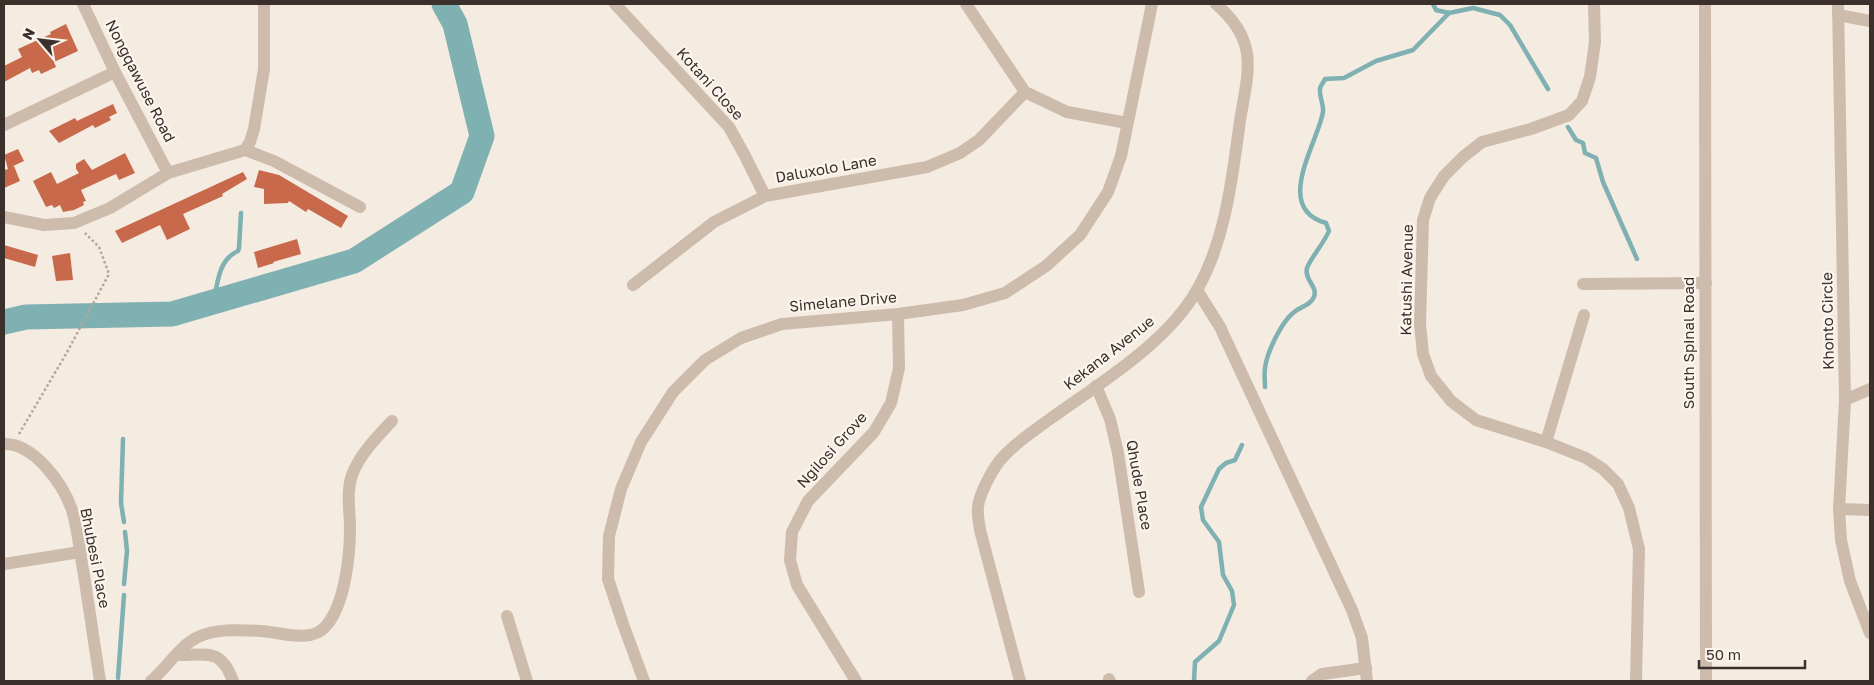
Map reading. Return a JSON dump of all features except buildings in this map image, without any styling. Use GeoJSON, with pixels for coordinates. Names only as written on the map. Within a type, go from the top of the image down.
{"type":"FeatureCollection","features":[{"type":"Feature","properties":{"kind":"street","name":"Nongqawuse Road"},"geometry":{"type":"LineString","coordinates":[[82,4],[168,173]]}},
{"type":"Feature","properties":{"kind":"street"},"geometry":{"type":"LineString","coordinates":[[241,152],[250,142],[254,129],[264,69],[264,4]]}},
{"type":"Feature","properties":{"kind":"street","name":"Kotani Close"},"geometry":{"type":"LineString","coordinates":[[615,4],[729,127],[765,196]]}},
{"type":"Feature","properties":{"kind":"street"},"geometry":{"type":"LineString","coordinates":[[966,4],[1025,92],[1067,112],[1127,123]]}},
{"type":"Feature","properties":{"kind":"street","name":"Simelane Drive"},"geometry":{"type":"LineString","coordinates":[[644,681],[622,624],[608,579],[609,536],[621,489],[641,442],[673,392],[704,360],[741,338],[782,324],[898,314],[963,305],[1005,293],[1046,266],[1080,235],[1108,192],[1121,156],[1152,4]]}},
{"type":"Feature","properties":{"kind":"street","name":"Kekana Avenue"},"geometry":{"type":"LineString","coordinates":[[1020,681],[980,530],[978,506],[986,485],[1002,457],[1150,345],[1176,319],[1197,290],[1219,237],[1231,184],[1245,88],[1248,52],[1242,34],[1229,14],[1216,4]]}},
{"type":"Feature","properties":{"kind":"street","name":"Katushi Avenue"},"geometry":{"type":"LineString","coordinates":[[1594,4],[1595,42],[1590,77],[1582,102],[1569,116],[1531,129],[1482,142],[1444,176],[1430,198],[1424,220],[1420,324],[1423,354],[1431,376],[1451,401],[1476,420],[1546,442],[1586,458],[1603,469],[1618,484],[1630,508],[1638,550],[1636,681]]}},
{"type":"Feature","properties":{"kind":"street","name":"South Spinal Road"},"geometry":{"type":"LineString","coordinates":[[1705,4],[1706,681]]}},
{"type":"Feature","properties":{"kind":"street"},"geometry":{"type":"LineString","coordinates":[[1838,9],[1870,21]]}},
{"type":"Feature","properties":{"kind":"street","name":"Khonto Circle"},"geometry":{"type":"LineString","coordinates":[[1838,9],[1845,400],[1839,509],[1841,540],[1850,581],[1870,633]]}},
{"type":"Feature","properties":{"kind":"street"},"geometry":{"type":"LineString","coordinates":[[4,125],[115,72]]}},
{"type":"Feature","properties":{"kind":"street","name":"Daluxolo Lane"},"geometry":{"type":"LineString","coordinates":[[633,285],[714,222],[765,196],[927,167],[960,153],[979,140],[1025,92]]}},
{"type":"Feature","properties":{"kind":"street"},"geometry":{"type":"LineString","coordinates":[[4,217],[44,225],[74,223],[110,208],[168,173],[241,152],[274,161],[360,207]]}},
{"type":"Feature","properties":{"kind":"street"},"geometry":{"type":"LineString","coordinates":[[1583,284],[1706,283]]}},
{"type":"Feature","properties":{"kind":"street"},"geometry":{"type":"LineString","coordinates":[[1197,290],[1220,327],[1352,610],[1362,638],[1367,681]]}},
{"type":"Feature","properties":{"kind":"street","name":"Ngilosi Grove"},"geometry":{"type":"LineString","coordinates":[[856,681],[797,585],[790,560],[792,532],[808,501],[874,432],[891,403],[899,368],[898,314]]}},
{"type":"Feature","properties":{"kind":"street"},"geometry":{"type":"LineString","coordinates":[[1546,442],[1584,315]]}},
{"type":"Feature","properties":{"kind":"street","name":"Qhude Place"},"geometry":{"type":"LineString","coordinates":[[1096,386],[1110,419],[1118,453],[1139,592]]}},
{"type":"Feature","properties":{"kind":"street"},"geometry":{"type":"LineString","coordinates":[[1845,400],[1870,389]]}},
{"type":"Feature","properties":{"kind":"street"},"geometry":{"type":"LineString","coordinates":[[151,681],[187,644],[198,637],[219,631],[261,631],[300,636],[313,634],[325,628],[334,615],[346,568],[350,530],[349,493],[352,476],[370,444],[392,420]]}},
{"type":"Feature","properties":{"kind":"street","name":"Bhubesi Place"},"geometry":{"type":"LineString","coordinates":[[9,444],[34,458],[53,474],[72,510],[100,681]]}},
{"type":"Feature","properties":{"kind":"street"},"geometry":{"type":"LineString","coordinates":[[1839,509],[1870,510]]}},
{"type":"Feature","properties":{"kind":"street"},"geometry":{"type":"LineString","coordinates":[[4,564],[80,552]]}},
{"type":"Feature","properties":{"kind":"street"},"geometry":{"type":"LineString","coordinates":[[507,616],[527,681]]}},
{"type":"Feature","properties":{"kind":"street"},"geometry":{"type":"LineString","coordinates":[[177,655],[205,655],[223,660],[228,667],[233,681]]}},
{"type":"Feature","properties":{"kind":"street"},"geometry":{"type":"LineString","coordinates":[[1312,681],[1322,674],[1366,668]]}},
{"type":"Feature","properties":{"kind":"path"},"geometry":{"type":"LineString","coordinates":[[9,444],[66,354],[109,274],[100,247],[74,223]]}},
{"type":"Feature","properties":{"kind":"waterway"},"geometry":{"type":"LineString","coordinates":[[4,322],[26,317],[172,314],[354,261],[462,192],[482,136],[455,24],[444,4]]}},
{"type":"Feature","properties":{"kind":"waterway"},"geometry":{"type":"LineString","coordinates":[[1433,4],[1436,10],[1449,13],[1473,8],[1500,15],[1510,25],[1548,89]]}},
{"type":"Feature","properties":{"kind":"waterway"},"geometry":{"type":"LineString","coordinates":[[1265,387],[1266,361],[1279,331],[1293,313],[1310,303],[1314,297],[1315,293],[1307,276],[1307,268],[1329,231],[1326,223],[1310,215],[1302,204],[1300,190],[1302,174],[1323,112],[1321,87],[1325,79],[1344,78],[1376,61],[1413,50],[1449,13]]}},
{"type":"Feature","properties":{"kind":"waterway"},"geometry":{"type":"LineString","coordinates":[[1568,127],[1576,140],[1583,143],[1585,153],[1596,158],[1603,182],[1637,259]]}},
{"type":"Feature","properties":{"kind":"waterway"},"geometry":{"type":"LineString","coordinates":[[214,302],[220,272],[227,260],[239,248],[241,213]]}},
{"type":"Feature","properties":{"kind":"waterway"},"geometry":{"type":"LineString","coordinates":[[123,439],[121,503],[124,522]]}},
{"type":"Feature","properties":{"kind":"waterway"},"geometry":{"type":"LineString","coordinates":[[1194,681],[1195,662],[1219,641],[1234,605],[1232,591],[1223,575],[1219,542],[1203,520],[1201,507],[1219,469],[1226,463],[1235,460],[1242,445]]}},
{"type":"Feature","properties":{"kind":"waterway"},"geometry":{"type":"LineString","coordinates":[[124,584],[127,551],[125,532]]}},
{"type":"Feature","properties":{"kind":"waterway"},"geometry":{"type":"LineString","coordinates":[[118,678],[124,595]]}}]}
